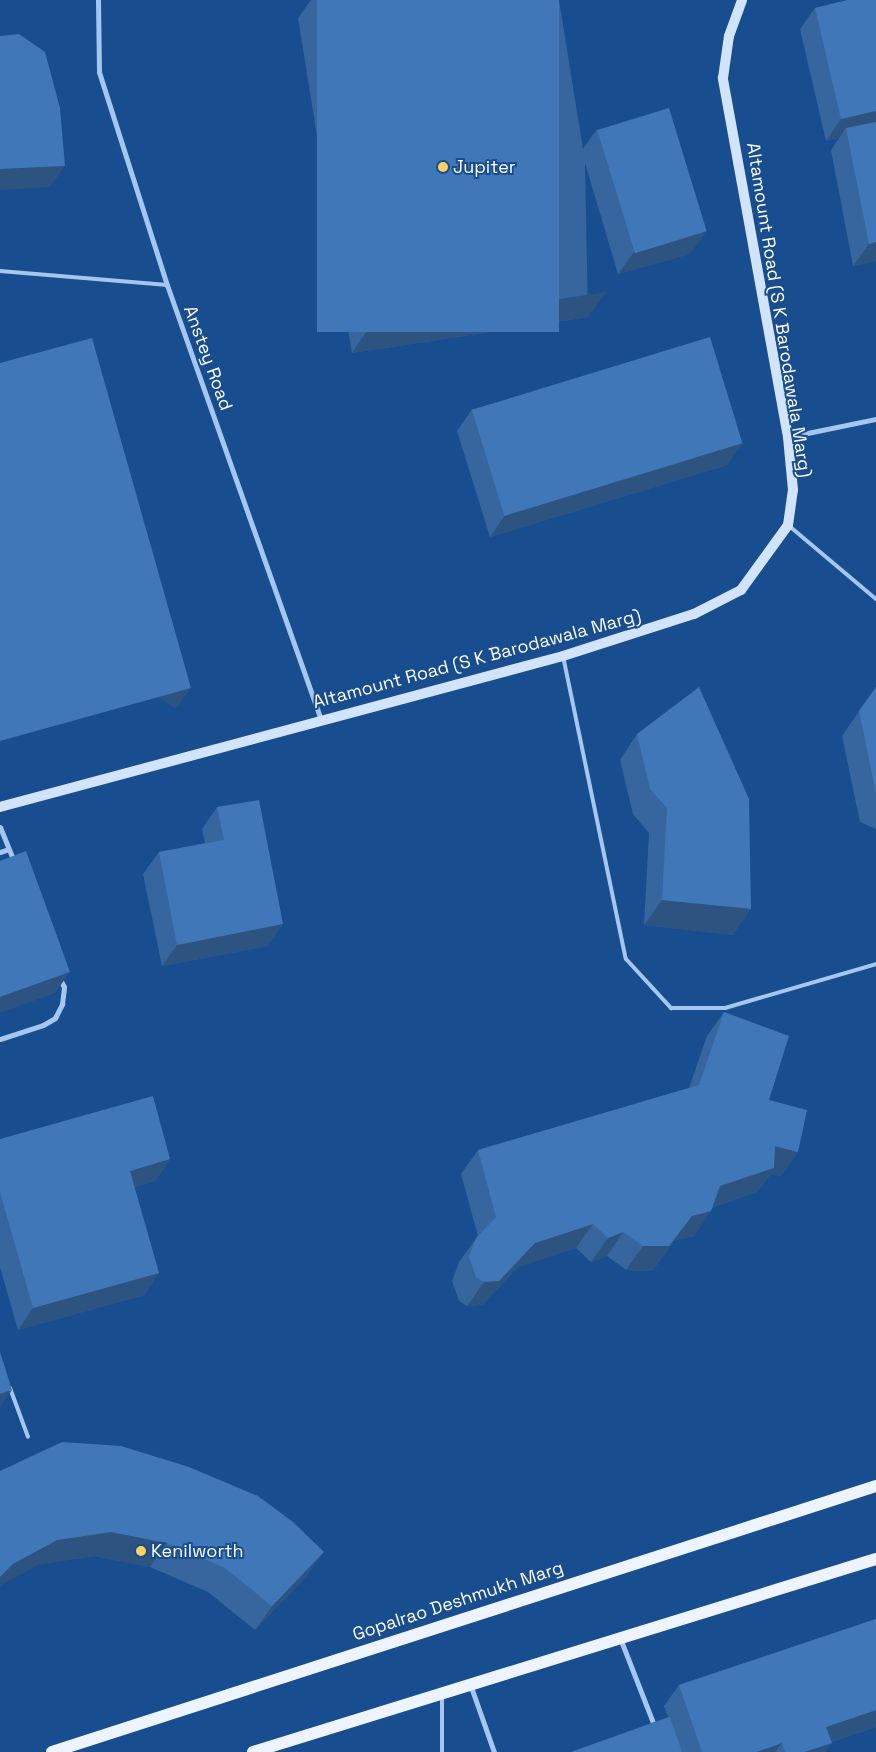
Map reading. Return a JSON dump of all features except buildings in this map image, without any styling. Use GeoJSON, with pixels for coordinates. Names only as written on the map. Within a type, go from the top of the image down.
{"type":"FeatureCollection","features":[{"type":"Feature","properties":{"kind":"main road","name":"Gopalrao Deshmukh Marg"},"geometry":{"type":"LineString","coordinates":[[52,1752],[876,1486]]}},
{"type":"Feature","properties":{"kind":"main road"},"geometry":{"type":"LineString","coordinates":[[253,1752],[470,1683],[876,1559]]}},
{"type":"Feature","properties":{"kind":"street","name":"Anstey Road"},"geometry":{"type":"LineString","coordinates":[[98,0],[99,72],[167,285],[321,719]]}},
{"type":"Feature","properties":{"kind":"street","name":"Altamount Road (S K Barodawala Marg)"},"geometry":{"type":"LineString","coordinates":[[0,807],[321,719],[563,656],[694,614],[742,590],[788,524],[793,490],[788,437],[724,78],[729,36],[742,0]]}},
{"type":"Feature","properties":{"kind":"street"},"geometry":{"type":"LineString","coordinates":[[788,437],[876,419]]}},
{"type":"Feature","properties":{"kind":"street"},"geometry":{"type":"LineString","coordinates":[[0,827],[17,867]]}},
{"type":"Feature","properties":{"kind":"street"},"geometry":{"type":"LineString","coordinates":[[0,852],[10,849]]}},
{"type":"Feature","properties":{"kind":"street"},"geometry":{"type":"LineString","coordinates":[[0,1039],[43,1025],[55,1018],[62,1004],[64,988],[57,969]]}},
{"type":"Feature","properties":{"kind":"street"},"geometry":{"type":"LineString","coordinates":[[620,1638],[657,1735]]}},
{"type":"Feature","properties":{"kind":"street"},"geometry":{"type":"LineString","coordinates":[[470,1683],[494,1752]]}},
{"type":"Feature","properties":{"kind":"lane"},"geometry":{"type":"LineString","coordinates":[[0,271],[167,285]]}},
{"type":"Feature","properties":{"kind":"lane"},"geometry":{"type":"LineString","coordinates":[[788,524],[876,599]]}},
{"type":"Feature","properties":{"kind":"lane"},"geometry":{"type":"LineString","coordinates":[[563,656],[626,959],[671,1008],[725,1008],[876,964]]}},
{"type":"Feature","properties":{"kind":"lane"},"geometry":{"type":"LineString","coordinates":[[9,1386],[28,1437]]}},
{"type":"Feature","properties":{"kind":"lane"},"geometry":{"type":"LineString","coordinates":[[442,1692],[442,1752]]}},
{"type":"Feature","properties":{"kind":"place","name":"Jupiter"},"geometry":{"type":"Point","coordinates":[443,167]}},
{"type":"Feature","properties":{"kind":"place","name":"Kenilworth"},"geometry":{"type":"Point","coordinates":[141,1551]}}]}
